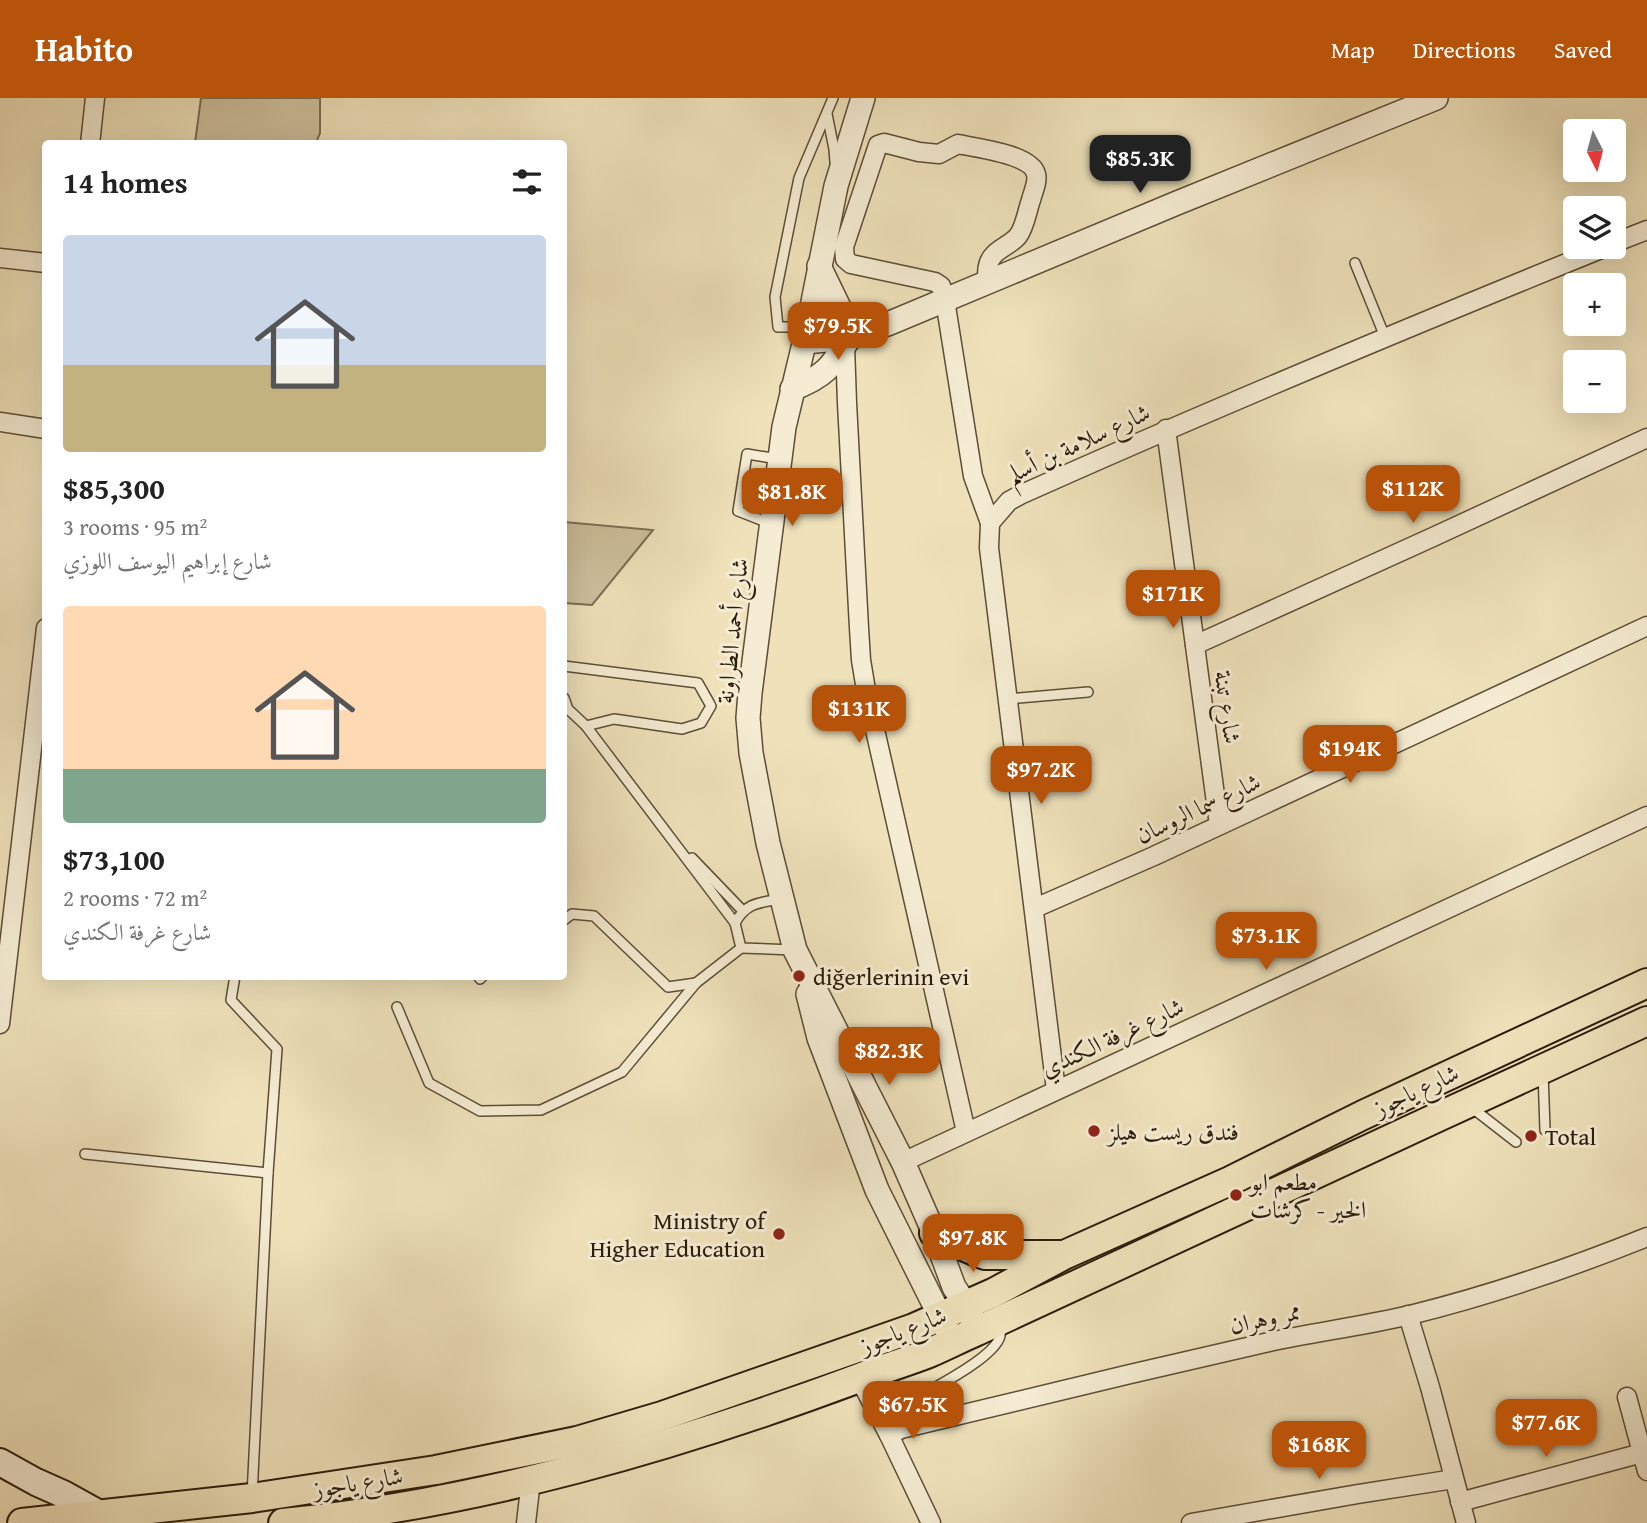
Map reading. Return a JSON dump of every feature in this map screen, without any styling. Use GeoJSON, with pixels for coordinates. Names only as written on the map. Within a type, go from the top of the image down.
{"type":"FeatureCollection","features":[{"type":"Feature","properties":{"kind":"main road","name":"شارع ياجوز"},"geometry":{"type":"LineString","coordinates":[[283,1523],[405,1506],[531,1480],[668,1443],[929,1353],[967,1323],[993,1293],[1064,1255],[1230,1181],[1375,1109],[1647,982]]}},
{"type":"Feature","properties":{"kind":"main road","name":"شارع ياجوز"},"geometry":{"type":"LineString","coordinates":[[22,1523],[252,1498],[436,1470],[577,1441],[737,1391],[914,1328],[967,1323],[1466,1104],[1647,1021]]}},
{"type":"Feature","properties":{"kind":"main road"},"geometry":{"type":"LineString","coordinates":[[934,1233],[985,1255],[1064,1255]]}},
{"type":"Feature","properties":{"kind":"main road"},"geometry":{"type":"LineString","coordinates":[[0,1462],[101,1515]]}},
{"type":"Feature","properties":{"kind":"street"},"geometry":{"type":"LineString","coordinates":[[90,140],[95,98]]}},
{"type":"Feature","properties":{"kind":"street","name":"شارع أحمد الطراونة"},"geometry":{"type":"LineString","coordinates":[[863,98],[836,186],[806,335],[792,389],[771,523],[748,718],[751,753],[768,843],[819,1038],[877,1190],[967,1323]]}},
{"type":"Feature","properties":{"kind":"street"},"geometry":{"type":"LineString","coordinates":[[806,335],[851,336],[988,282],[1397,106],[1436,98]]}},
{"type":"Feature","properties":{"kind":"street"},"geometry":{"type":"LineString","coordinates":[[988,282],[991,258],[1020,234],[1036,186],[1036,173],[1030,164],[1019,158],[958,144],[939,154],[880,144],[876,148],[844,247],[845,258],[851,264],[938,283],[945,300],[973,476],[990,523],[989,548],[1056,1090]]}},
{"type":"Feature","properties":{"kind":"street"},"geometry":{"type":"LineString","coordinates":[[1626,238],[1647,230]]}},
{"type":"Feature","properties":{"kind":"street"},"geometry":{"type":"LineString","coordinates":[[0,258],[42,263]]}},
{"type":"Feature","properties":{"kind":"street","name":"شارع سلامة بن أسلم"},"geometry":{"type":"LineString","coordinates":[[990,523],[1009,501],[1020,495],[1166,429],[1577,259]]}},
{"type":"Feature","properties":{"kind":"street"},"geometry":{"type":"LineString","coordinates":[[819,266],[851,336],[847,403],[864,680],[965,1132]]}},
{"type":"Feature","properties":{"kind":"street"},"geometry":{"type":"LineString","coordinates":[[792,389],[820,376],[837,359],[851,336]]}},
{"type":"Feature","properties":{"kind":"street"},"geometry":{"type":"LineString","coordinates":[[0,422],[42,428]]}},
{"type":"Feature","properties":{"kind":"street","name":"شارع تبنة"},"geometry":{"type":"LineString","coordinates":[[1166,429],[1219,825]]}},
{"type":"Feature","properties":{"kind":"street"},"geometry":{"type":"LineString","coordinates":[[1195,645],[1647,438]]}},
{"type":"Feature","properties":{"kind":"street","name":"شارع سما الروسان"},"geometry":{"type":"LineString","coordinates":[[1035,908],[1647,626]]}},
{"type":"Feature","properties":{"kind":"street"},"geometry":{"type":"LineString","coordinates":[[0,1024],[42,662]]}},
{"type":"Feature","properties":{"kind":"street","name":"شارع غرفة الكندي"},"geometry":{"type":"LineString","coordinates":[[902,1163],[1647,816]]}},
{"type":"Feature","properties":{"kind":"street","name":"شارع أحمد الطراونة"},"geometry":{"type":"LineString","coordinates":[[799,956],[902,1163],[934,1233],[967,1323]]}},
{"type":"Feature","properties":{"kind":"street","name":"ممر وهران"},"geometry":{"type":"LineString","coordinates":[[895,1432],[1255,1345],[1408,1315],[1488,1294],[1647,1237]]}},
{"type":"Feature","properties":{"kind":"street"},"geometry":{"type":"LineString","coordinates":[[1408,1315],[1466,1523]]}},
{"type":"Feature","properties":{"kind":"street"},"geometry":{"type":"LineString","coordinates":[[859,1378],[895,1432],[931,1523]]}},
{"type":"Feature","properties":{"kind":"street"},"geometry":{"type":"LineString","coordinates":[[1627,1397],[1647,1471]]}},
{"type":"Feature","properties":{"kind":"street"},"geometry":{"type":"LineString","coordinates":[[1460,1502],[1642,1453]]}},
{"type":"Feature","properties":{"kind":"street"},"geometry":{"type":"LineString","coordinates":[[1191,1523],[1287,1515],[1358,1494],[1454,1479]]}},
{"type":"Feature","properties":{"kind":"street"},"geometry":{"type":"LineString","coordinates":[[526,1523],[531,1480]]}},
{"type":"Feature","properties":{"kind":"lane"},"geometry":{"type":"LineString","coordinates":[[806,335],[778,327],[775,297],[799,178],[832,98]]}},
{"type":"Feature","properties":{"kind":"lane"},"geometry":{"type":"LineString","coordinates":[[827,112],[834,149],[836,186]]}},
{"type":"Feature","properties":{"kind":"lane"},"geometry":{"type":"LineString","coordinates":[[1355,263],[1385,337]]}},
{"type":"Feature","properties":{"kind":"lane"},"geometry":{"type":"LineString","coordinates":[[771,523],[738,511],[747,454],[780,459]]}},
{"type":"Feature","properties":{"kind":"lane"},"geometry":{"type":"LineString","coordinates":[[567,666],[698,683],[711,706],[701,723],[682,729],[614,719],[586,726]]}},
{"type":"Feature","properties":{"kind":"lane"},"geometry":{"type":"LineString","coordinates":[[1007,699],[1088,692]]}},
{"type":"Feature","properties":{"kind":"lane"},"geometry":{"type":"LineString","coordinates":[[567,710],[586,726],[734,923],[741,948]]}},
{"type":"Feature","properties":{"kind":"lane"},"geometry":{"type":"LineString","coordinates":[[667,832],[742,910]]}},
{"type":"Feature","properties":{"kind":"lane"},"geometry":{"type":"LineString","coordinates":[[734,923],[742,910],[781,899]]}},
{"type":"Feature","properties":{"kind":"lane"},"geometry":{"type":"LineString","coordinates":[[567,918],[572,914],[594,916],[668,987],[696,983]]}},
{"type":"Feature","properties":{"kind":"lane"},"geometry":{"type":"LineString","coordinates":[[397,1007],[429,1083],[480,1111],[541,1110],[622,1072],[696,983],[741,948],[799,956]]}},
{"type":"Feature","properties":{"kind":"lane"},"geometry":{"type":"LineString","coordinates":[[234,980],[231,1000],[277,1049],[252,1498]]}},
{"type":"Feature","properties":{"kind":"lane"},"geometry":{"type":"LineString","coordinates":[[1543,1069],[1545,1130]]}},
{"type":"Feature","properties":{"kind":"lane"},"geometry":{"type":"LineString","coordinates":[[1466,1104],[1516,1142]]}},
{"type":"Feature","properties":{"kind":"lane"},"geometry":{"type":"LineString","coordinates":[[85,1154],[268,1173]]}},
{"type":"Feature","properties":{"kind":"lane"},"geometry":{"type":"LineString","coordinates":[[895,1432],[907,1403],[986,1356],[1000,1337],[967,1323]]}},
{"type":"Feature","properties":{"kind":"shaded area"},"geometry":{"type":"Polygon","coordinates":[[[201,98],[320,98],[320,133],[317,140],[195,140],[201,98]]]}},
{"type":"Feature","properties":{"kind":"shaded area"},"geometry":{"type":"Polygon","coordinates":[[[567,522],[653,530],[592,605],[567,603],[567,522]]]}},
{"type":"Feature","properties":{"kind":"place","name":"diğerlerinin evi"},"geometry":{"type":"Point","coordinates":[799,976]}},
{"type":"Feature","properties":{"kind":"place","name":"فندق ريست هيلز"},"geometry":{"type":"Point","coordinates":[1094,1131]}},
{"type":"Feature","properties":{"kind":"place","name":"Total"},"geometry":{"type":"Point","coordinates":[1531,1136]}},
{"type":"Feature","properties":{"kind":"place","name":"مطعم ابو الخير - كرشات"},"geometry":{"type":"Point","coordinates":[1236,1195]}},
{"type":"Feature","properties":{"kind":"place","name":"Ministry of Higher Education"},"geometry":{"type":"Point","coordinates":[779,1234]}}]}
